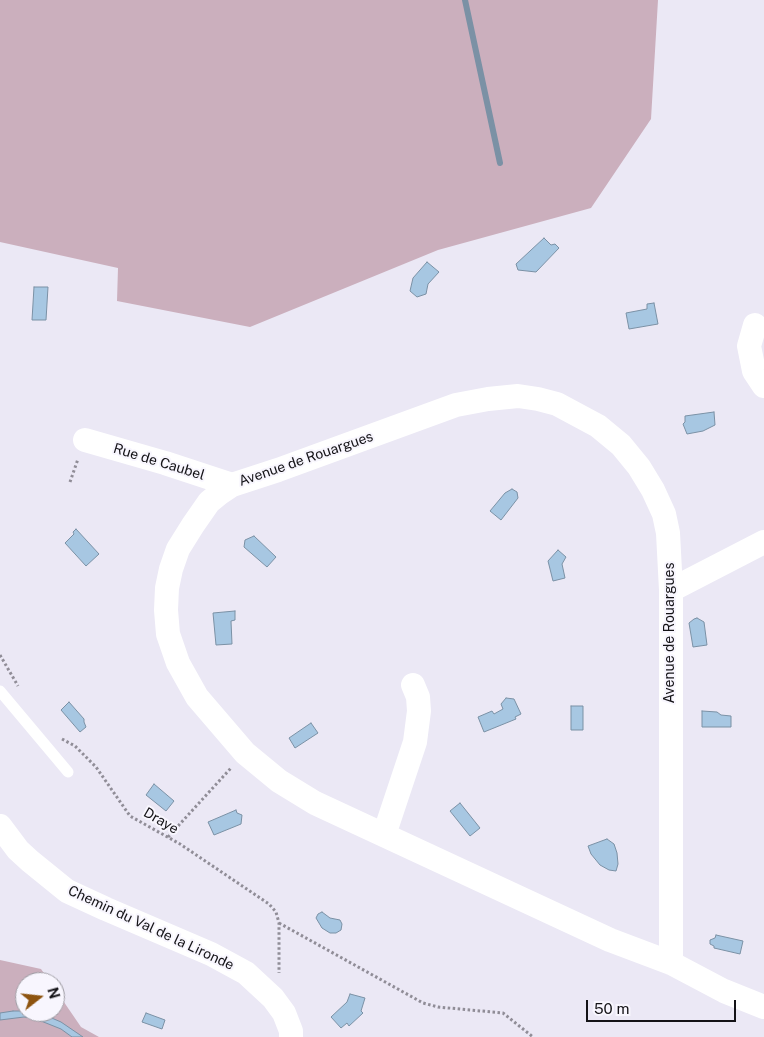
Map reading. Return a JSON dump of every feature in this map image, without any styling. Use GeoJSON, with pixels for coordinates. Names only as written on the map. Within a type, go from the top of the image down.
{"type":"FeatureCollection","features":[{"type":"Feature","properties":{"kind":"street"},"geometry":{"type":"LineString","coordinates":[[755,325],[749,346],[754,371],[764,386]]}},
{"type":"Feature","properties":{"kind":"street","name":"Avenue de Rouargues"},"geometry":{"type":"LineString","coordinates":[[671,963],[671,590],[668,533],[664,514],[653,490],[639,467],[621,445],[598,426],[557,404],[538,399],[503,397],[456,405],[296,464],[232,485],[209,502],[178,549],[171,569],[167,588],[168,634],[178,664],[197,697],[245,753],[279,781],[315,803],[610,940],[671,963],[724,991],[764,1007]]}},
{"type":"Feature","properties":{"kind":"street","name":"Rue de Caubel"},"geometry":{"type":"LineString","coordinates":[[85,440],[232,485]]}},
{"type":"Feature","properties":{"kind":"street"},"geometry":{"type":"LineString","coordinates":[[671,590],[764,542]]}},
{"type":"Feature","properties":{"kind":"street"},"geometry":{"type":"LineString","coordinates":[[384,835],[415,742],[419,711],[418,697],[413,685]]}},
{"type":"Feature","properties":{"kind":"street","name":"Chemin du Val de la Lironde"},"geometry":{"type":"LineString","coordinates":[[0,826],[8,838],[30,861],[67,891],[211,954],[246,973],[279,1006],[284,1013],[292,1035]]}},
{"type":"Feature","properties":{"kind":"lane"},"geometry":{"type":"LineString","coordinates":[[0,691],[68,772]]}},
{"type":"Feature","properties":{"kind":"path"},"geometry":{"type":"LineString","coordinates":[[0,655],[19,687]]}},
{"type":"Feature","properties":{"kind":"path","name":"Draye"},"geometry":{"type":"LineString","coordinates":[[59,737],[75,746],[96,766],[130,816],[168,837],[270,904],[276,912],[279,923],[279,1006]]}},
{"type":"Feature","properties":{"kind":"path"},"geometry":{"type":"LineString","coordinates":[[168,837],[245,753]]}},
{"type":"Feature","properties":{"kind":"path"},"geometry":{"type":"LineString","coordinates":[[279,923],[423,1003],[438,1007],[503,1013],[534,1037]]}},
{"type":"Feature","properties":{"kind":"shaded area"},"geometry":{"type":"Polygon","coordinates":[[[0,0],[658,0],[651,119],[591,208],[438,250],[250,327],[117,301],[118,268],[0,242],[0,0]]]}},
{"type":"Feature","properties":{"kind":"shaded area"},"geometry":{"type":"Polygon","coordinates":[[[0,960],[41,969],[43,972],[15,972],[15,1022],[65,1022],[65,1004],[81,1027],[99,1037],[0,1037],[0,960]]]}},
{"type":"Feature","properties":{"kind":"water"},"geometry":{"type":"Polygon","coordinates":[[[544,238],[551,245],[555,244],[559,248],[536,272],[518,270],[516,264],[544,238]]]}},
{"type":"Feature","properties":{"kind":"water"},"geometry":{"type":"Polygon","coordinates":[[[427,262],[439,272],[428,284],[426,294],[417,297],[410,291],[413,278],[427,262]]]}},
{"type":"Feature","properties":{"kind":"water"},"geometry":{"type":"Polygon","coordinates":[[[34,287],[48,287],[46,320],[32,320],[34,287]]]}},
{"type":"Feature","properties":{"kind":"water"},"geometry":{"type":"Polygon","coordinates":[[[654,303],[658,324],[629,329],[626,313],[647,309],[647,304],[654,303]]]}},
{"type":"Feature","properties":{"kind":"water"},"geometry":{"type":"Polygon","coordinates":[[[714,412],[715,425],[703,431],[687,434],[683,424],[685,416],[714,412]]]}},
{"type":"Feature","properties":{"kind":"water"},"geometry":{"type":"Polygon","coordinates":[[[512,489],[517,492],[518,498],[501,520],[490,511],[505,493],[512,489]]]}},
{"type":"Feature","properties":{"kind":"water"},"geometry":{"type":"Polygon","coordinates":[[[76,529],[99,554],[86,566],[65,543],[74,534],[73,532],[76,529]]]}},
{"type":"Feature","properties":{"kind":"water"},"geometry":{"type":"Polygon","coordinates":[[[254,536],[276,557],[267,567],[244,547],[245,540],[254,536]]]}},
{"type":"Feature","properties":{"kind":"water"},"geometry":{"type":"Polygon","coordinates":[[[558,550],[566,557],[562,564],[565,578],[553,581],[548,561],[558,550]]]}},
{"type":"Feature","properties":{"kind":"water"},"geometry":{"type":"Polygon","coordinates":[[[235,611],[235,620],[231,621],[232,644],[216,645],[213,613],[235,611]]]}},
{"type":"Feature","properties":{"kind":"water"},"geometry":{"type":"Polygon","coordinates":[[[697,618],[704,622],[707,645],[693,647],[689,623],[697,618]]]}},
{"type":"Feature","properties":{"kind":"water"},"geometry":{"type":"Polygon","coordinates":[[[506,698],[514,699],[521,714],[515,717],[516,719],[484,732],[478,717],[492,711],[494,714],[503,709],[501,704],[506,698]]]}},
{"type":"Feature","properties":{"kind":"water"},"geometry":{"type":"Polygon","coordinates":[[[69,702],[84,719],[86,727],[80,732],[61,710],[69,702]]]}},
{"type":"Feature","properties":{"kind":"water"},"geometry":{"type":"Polygon","coordinates":[[[571,706],[583,706],[583,730],[571,730],[571,706]]]}},
{"type":"Feature","properties":{"kind":"water"},"geometry":{"type":"Polygon","coordinates":[[[702,711],[717,712],[721,715],[731,716],[731,727],[702,727],[702,711]]]}},
{"type":"Feature","properties":{"kind":"water"},"geometry":{"type":"Polygon","coordinates":[[[311,723],[318,733],[295,748],[289,738],[311,723]]]}},
{"type":"Feature","properties":{"kind":"water"},"geometry":{"type":"Polygon","coordinates":[[[154,784],[174,801],[166,811],[146,795],[154,784]]]}},
{"type":"Feature","properties":{"kind":"water"},"geometry":{"type":"Polygon","coordinates":[[[460,803],[480,828],[470,836],[450,811],[460,803]]]}},
{"type":"Feature","properties":{"kind":"water"},"geometry":{"type":"Polygon","coordinates":[[[236,810],[237,813],[242,815],[241,824],[214,835],[208,822],[236,810]]]}},
{"type":"Feature","properties":{"kind":"water"},"geometry":{"type":"Polygon","coordinates":[[[607,839],[614,844],[617,853],[618,864],[616,871],[609,870],[600,865],[591,854],[588,846],[607,839]]]}},
{"type":"Feature","properties":{"kind":"water"},"geometry":{"type":"Polygon","coordinates":[[[322,912],[330,918],[340,920],[342,924],[341,930],[336,933],[330,933],[322,928],[316,918],[322,912]]]}},
{"type":"Feature","properties":{"kind":"water"},"geometry":{"type":"Polygon","coordinates":[[[716,935],[743,941],[740,954],[714,948],[710,944],[710,940],[715,938],[716,935]]]}},
{"type":"Feature","properties":{"kind":"water"},"geometry":{"type":"Polygon","coordinates":[[[350,994],[365,998],[361,1011],[363,1013],[349,1026],[347,1023],[341,1028],[331,1017],[347,1002],[350,994]]]}},
{"type":"Feature","properties":{"kind":"water"},"geometry":{"type":"Polygon","coordinates":[[[15,1011],[15,1018],[0,1020],[0,1013],[15,1011]]]}},
{"type":"Feature","properties":{"kind":"water"},"geometry":{"type":"Polygon","coordinates":[[[146,1013],[165,1020],[162,1029],[142,1022],[146,1013]]]}},
{"type":"Feature","properties":{"kind":"water"},"geometry":{"type":"Polygon","coordinates":[[[44,1022],[61,1022],[83,1037],[72,1037],[61,1029],[44,1022]]]}},
{"type":"Feature","properties":{"kind":"waterway"},"geometry":{"type":"LineString","coordinates":[[465,0],[500,163]]}}]}
